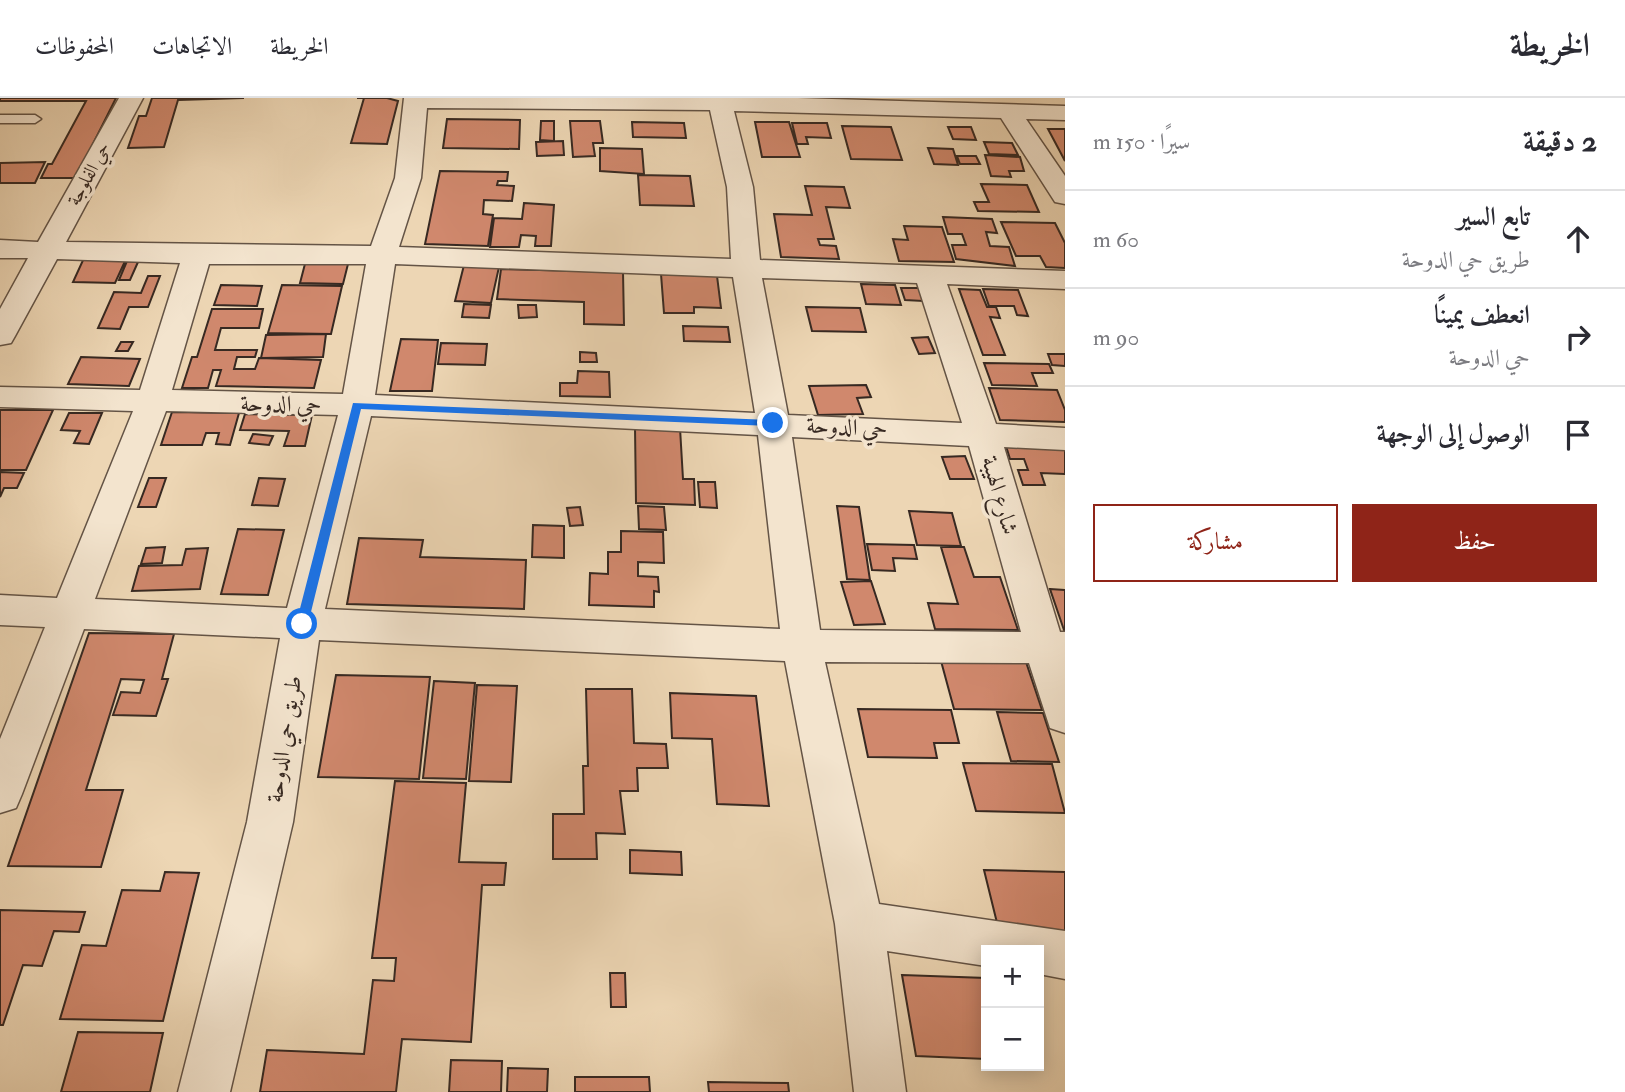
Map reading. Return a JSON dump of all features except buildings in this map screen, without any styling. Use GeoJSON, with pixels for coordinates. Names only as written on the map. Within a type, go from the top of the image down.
{"type":"FeatureCollection","features":[{"type":"Feature","properties":{"kind":"street","name":"حي الفلوجة"},"geometry":{"type":"LineString","coordinates":[[0,336],[131,98]]}},
{"type":"Feature","properties":{"kind":"street"},"geometry":{"type":"LineString","coordinates":[[415,99],[720,103],[1065,113]]}},
{"type":"Feature","properties":{"kind":"street","name":"طريق حي الدوحة"},"geometry":{"type":"LineString","coordinates":[[204,1092],[270,822],[302,624],[357,405],[382,255],[408,178],[415,99]]}},
{"type":"Feature","properties":{"kind":"street"},"geometry":{"type":"LineString","coordinates":[[720,103],[740,187],[746,267],[773,423],[802,646],[859,925],[880,1092]]}},
{"type":"Feature","properties":{"kind":"street"},"geometry":{"type":"LineString","coordinates":[[1009,112],[1063,188]]}},
{"type":"Feature","properties":{"kind":"street"},"geometry":{"type":"LineString","coordinates":[[0,249],[197,255],[382,255],[1065,281]]}},
{"type":"Feature","properties":{"kind":"street"},"geometry":{"type":"LineString","coordinates":[[0,794],[153,401],[197,255]]}},
{"type":"Feature","properties":{"kind":"street","name":"شارع الهيبة"},"geometry":{"type":"LineString","coordinates":[[929,276],[1054,648],[1065,716]]}},
{"type":"Feature","properties":{"kind":"street","name":"حي الدوحة"},"geometry":{"type":"LineString","coordinates":[[0,397],[357,405],[1065,439]]}},
{"type":"Feature","properties":{"kind":"street"},"geometry":{"type":"LineString","coordinates":[[0,610],[802,646],[1054,648]]}},
{"type":"Feature","properties":{"kind":"street"},"geometry":{"type":"LineString","coordinates":[[859,925],[997,945]]}},
{"type":"Feature","properties":{"kind":"street"},"geometry":{"type":"LineString","coordinates":[[1044,952],[1065,955]]}},
{"type":"Feature","properties":{"kind":"lane"},"geometry":{"type":"LineString","coordinates":[[0,119],[36,119]]}},
{"type":"Feature","properties":{"kind":"route"},"geometry":{"type":"LineString","coordinates":[[302,624],[357,405],[773,423]]}}]}
